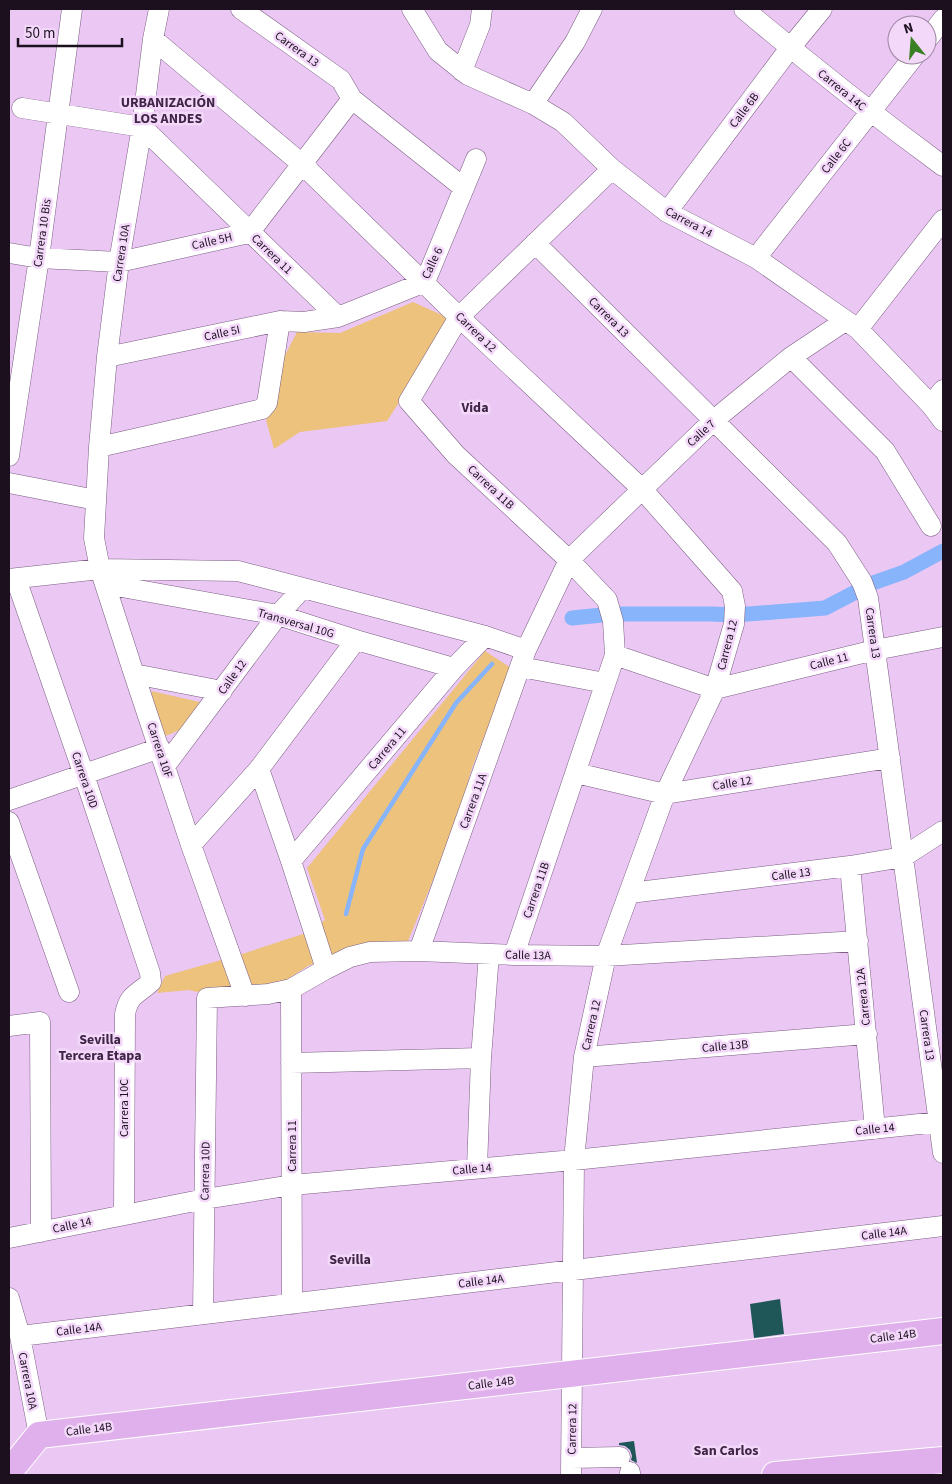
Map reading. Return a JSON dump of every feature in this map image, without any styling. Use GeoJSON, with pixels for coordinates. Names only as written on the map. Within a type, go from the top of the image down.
{"type":"FeatureCollection","features":[{"type":"Feature","properties":{"kind":"main road","name":"Calle 14B"},"geometry":{"type":"LineString","coordinates":[[39,1434],[943,1331]]}},
{"type":"Feature","properties":{"kind":"main road"},"geometry":{"type":"LineString","coordinates":[[9,1472],[39,1434]]}},
{"type":"Feature","properties":{"kind":"main road"},"geometry":{"type":"LineString","coordinates":[[775,1475],[880,1471],[943,1460]]}},
{"type":"Feature","properties":{"kind":"street","name":"Carrera 10 Bis"},"geometry":{"type":"LineString","coordinates":[[9,456],[72,9]]}},
{"type":"Feature","properties":{"kind":"street","name":"Carrera 10A"},"geometry":{"type":"LineString","coordinates":[[96,500],[108,356],[120,262],[159,9]]}},
{"type":"Feature","properties":{"kind":"street","name":"Carrera 13"},"geometry":{"type":"LineString","coordinates":[[241,9],[341,80],[352,99],[464,188]]}},
{"type":"Feature","properties":{"kind":"street","name":"Carrera 14"},"geometry":{"type":"LineString","coordinates":[[412,9],[438,51],[462,71],[533,104],[563,122],[612,169],[667,212],[756,258],[851,325],[937,397],[943,422]]}},
{"type":"Feature","properties":{"kind":"street"},"geometry":{"type":"LineString","coordinates":[[462,71],[480,25],[482,9]]}},
{"type":"Feature","properties":{"kind":"street"},"geometry":{"type":"LineString","coordinates":[[533,104],[575,42],[592,9]]}},
{"type":"Feature","properties":{"kind":"street","name":"Carrera 14C"},"geometry":{"type":"LineString","coordinates":[[744,9],[871,112],[943,166]]}},
{"type":"Feature","properties":{"kind":"street","name":"Calle 6B"},"geometry":{"type":"LineString","coordinates":[[667,212],[790,48],[822,9]]}},
{"type":"Feature","properties":{"kind":"street","name":"Carrera 12"},"geometry":{"type":"LineString","coordinates":[[153,39],[302,164],[459,317],[642,489],[732,591],[736,606],[734,624],[715,689],[666,794],[606,956],[584,1057],[574,1160],[571,1467]]}},
{"type":"Feature","properties":{"kind":"street","name":"Calle 6C"},"geometry":{"type":"LineString","coordinates":[[756,258],[907,65]]}},
{"type":"Feature","properties":{"kind":"street","name":"Calle 5H"},"geometry":{"type":"LineString","coordinates":[[9,253],[38,258],[120,262],[250,233],[352,99]]}},
{"type":"Feature","properties":{"kind":"street"},"geometry":{"type":"LineString","coordinates":[[22,108],[142,127]]}},
{"type":"Feature","properties":{"kind":"street","name":"Carrera 11"},"geometry":{"type":"LineString","coordinates":[[142,127],[338,317]]}},
{"type":"Feature","properties":{"kind":"street","name":"Calle 6"},"geometry":{"type":"LineString","coordinates":[[338,317],[425,282],[476,159]]}},
{"type":"Feature","properties":{"kind":"street"},"geometry":{"type":"LineString","coordinates":[[459,317],[612,169]]}},
{"type":"Feature","properties":{"kind":"street","name":"Calle 7"},"geometry":{"type":"LineString","coordinates":[[569,560],[714,420],[791,357],[851,325],[943,220]]}},
{"type":"Feature","properties":{"kind":"street","name":"Carrera 13"},"geometry":{"type":"LineString","coordinates":[[535,243],[837,543],[865,590],[890,758],[943,1154]]}},
{"type":"Feature","properties":{"kind":"street","name":"Calle 5I"},"geometry":{"type":"LineString","coordinates":[[108,356],[280,321],[304,322],[338,317]]}},
{"type":"Feature","properties":{"kind":"street","name":"Carrera 11B"},"geometry":{"type":"LineString","coordinates":[[459,317],[409,401],[456,455],[569,560],[607,600],[613,621],[615,654],[514,955]]}},
{"type":"Feature","properties":{"kind":"street"},"geometry":{"type":"LineString","coordinates":[[99,447],[262,409],[267,403],[280,321]]}},
{"type":"Feature","properties":{"kind":"street"},"geometry":{"type":"LineString","coordinates":[[791,357],[885,451],[931,526]]}},
{"type":"Feature","properties":{"kind":"street"},"geometry":{"type":"LineString","coordinates":[[9,482],[96,500]]}},
{"type":"Feature","properties":{"kind":"street","name":"Carrera 10F"},"geometry":{"type":"LineString","coordinates":[[96,500],[94,538],[102,576],[191,845],[245,996]]}},
{"type":"Feature","properties":{"kind":"street","name":"Carrera 11A"},"geometry":{"type":"LineString","coordinates":[[419,951],[523,658],[569,560]]}},
{"type":"Feature","properties":{"kind":"street"},"geometry":{"type":"LineString","coordinates":[[12,579],[238,571],[485,636],[523,658],[605,682]]}},
{"type":"Feature","properties":{"kind":"street","name":"Transversal 10G"},"geometry":{"type":"LineString","coordinates":[[102,576],[278,615],[454,668]]}},
{"type":"Feature","properties":{"kind":"street","name":"Carrera 10D"},"geometry":{"type":"LineString","coordinates":[[12,579],[84,774],[150,973],[151,982]]}},
{"type":"Feature","properties":{"kind":"street","name":"Calle 12"},"geometry":{"type":"LineString","coordinates":[[162,757],[222,691],[278,615],[302,589]]}},
{"type":"Feature","properties":{"kind":"street","name":"Carrera 11"},"geometry":{"type":"LineString","coordinates":[[292,861],[454,668],[485,636]]}},
{"type":"Feature","properties":{"kind":"street","name":"Calle 11"},"geometry":{"type":"LineString","coordinates":[[715,689],[875,650],[943,637]]}},
{"type":"Feature","properties":{"kind":"street"},"geometry":{"type":"LineString","coordinates":[[191,845],[259,769],[356,640]]}},
{"type":"Feature","properties":{"kind":"street"},"geometry":{"type":"LineString","coordinates":[[615,654],[715,689]]}},
{"type":"Feature","properties":{"kind":"street"},"geometry":{"type":"LineString","coordinates":[[134,674],[222,691]]}},
{"type":"Feature","properties":{"kind":"street"},"geometry":{"type":"LineString","coordinates":[[9,800],[84,774],[162,757]]}},
{"type":"Feature","properties":{"kind":"street","name":"Calle 12"},"geometry":{"type":"LineString","coordinates":[[576,773],[666,794],[890,758]]}},
{"type":"Feature","properties":{"kind":"street"},"geometry":{"type":"LineString","coordinates":[[259,769],[292,861],[326,968]]}},
{"type":"Feature","properties":{"kind":"street"},"geometry":{"type":"LineString","coordinates":[[9,822],[68,992]]}},
{"type":"Feature","properties":{"kind":"street","name":"Calle 13"},"geometry":{"type":"LineString","coordinates":[[630,893],[850,866],[903,857],[943,831]]}},
{"type":"Feature","properties":{"kind":"street","name":"Carrera 12A"},"geometry":{"type":"LineString","coordinates":[[850,866],[875,1129]]}},
{"type":"Feature","properties":{"kind":"street","name":"Calle 13A"},"geometry":{"type":"LineString","coordinates":[[208,998],[268,994],[291,989],[326,968],[350,957],[370,952],[419,951],[606,956],[858,941]]}},
{"type":"Feature","properties":{"kind":"street"},"geometry":{"type":"LineString","coordinates":[[477,1168],[481,1058],[489,954]]}},
{"type":"Feature","properties":{"kind":"street","name":"Carrera 10C"},"geometry":{"type":"LineString","coordinates":[[124,1215],[126,1005],[134,994],[151,982]]}},
{"type":"Feature","properties":{"kind":"street","name":"Carrera 11"},"geometry":{"type":"LineString","coordinates":[[291,989],[292,1304]]}},
{"type":"Feature","properties":{"kind":"street","name":"Carrera 10D"},"geometry":{"type":"LineString","coordinates":[[204,1314],[208,998]]}},
{"type":"Feature","properties":{"kind":"street"},"geometry":{"type":"LineString","coordinates":[[9,1026],[40,1022],[41,1232]]}},
{"type":"Feature","properties":{"kind":"street","name":"Calle 13B"},"geometry":{"type":"LineString","coordinates":[[584,1057],[867,1034]]}},
{"type":"Feature","properties":{"kind":"street"},"geometry":{"type":"LineString","coordinates":[[291,1063],[481,1058]]}},
{"type":"Feature","properties":{"kind":"street","name":"Calle 14"},"geometry":{"type":"LineString","coordinates":[[9,1238],[205,1199],[292,1185],[574,1160],[939,1122]]}},
{"type":"Feature","properties":{"kind":"street","name":"Calle 14A"},"geometry":{"type":"LineString","coordinates":[[20,1336],[943,1226]]}},
{"type":"Feature","properties":{"kind":"street","name":"Carrera 10A"},"geometry":{"type":"LineString","coordinates":[[9,1298],[20,1336],[39,1434]]}},
{"type":"Feature","properties":{"kind":"street"},"geometry":{"type":"LineString","coordinates":[[571,1467],[627,1468]]}},
{"type":"Feature","properties":{"kind":"shaded area"},"geometry":{"type":"Polygon","coordinates":[[[413,302],[453,320],[387,421],[300,432],[274,449],[266,420],[281,363],[297,332],[340,333],[413,302]]]}},
{"type":"Feature","properties":{"kind":"shaded area"},"geometry":{"type":"Polygon","coordinates":[[[485,651],[511,668],[472,768],[454,829],[408,941],[360,945],[308,966],[283,982],[206,994],[189,990],[157,993],[165,976],[303,934],[325,920],[307,868],[485,651]]]}},
{"type":"Feature","properties":{"kind":"shaded area"},"geometry":{"type":"Polygon","coordinates":[[[151,691],[204,703],[185,728],[163,737],[151,691]]]}},
{"type":"Feature","properties":{"kind":"building"},"geometry":{"type":"Polygon","coordinates":[[[780,1299],[784,1334],[754,1338],[750,1304],[780,1299]]]}},
{"type":"Feature","properties":{"kind":"building"},"geometry":{"type":"Polygon","coordinates":[[[634,1441],[637,1463],[631,1460],[630,1450],[625,1446],[619,1445],[619,1443],[634,1441]]]}},
{"type":"Feature","properties":{"kind":"waterway"},"geometry":{"type":"LineString","coordinates":[[572,618],[612,614],[735,615],[825,608],[873,583],[904,572],[943,551]]}},
{"type":"Feature","properties":{"kind":"waterway"},"geometry":{"type":"LineString","coordinates":[[346,914],[363,849],[456,703],[492,664]]}},
{"type":"Feature","properties":{"kind":"district","name":"URBANIZACIÓN LOS ANDES"},"geometry":{"type":"Point","coordinates":[168,110]}},
{"type":"Feature","properties":{"kind":"district","name":"Vida"},"geometry":{"type":"Point","coordinates":[475,407]}},
{"type":"Feature","properties":{"kind":"district","name":"Sevilla Tercera Etapa"},"geometry":{"type":"Point","coordinates":[100,1048]}},
{"type":"Feature","properties":{"kind":"district","name":"Sevilla"},"geometry":{"type":"Point","coordinates":[350,1259]}},
{"type":"Feature","properties":{"kind":"district","name":"San Carlos"},"geometry":{"type":"Point","coordinates":[726,1450]}}]}
